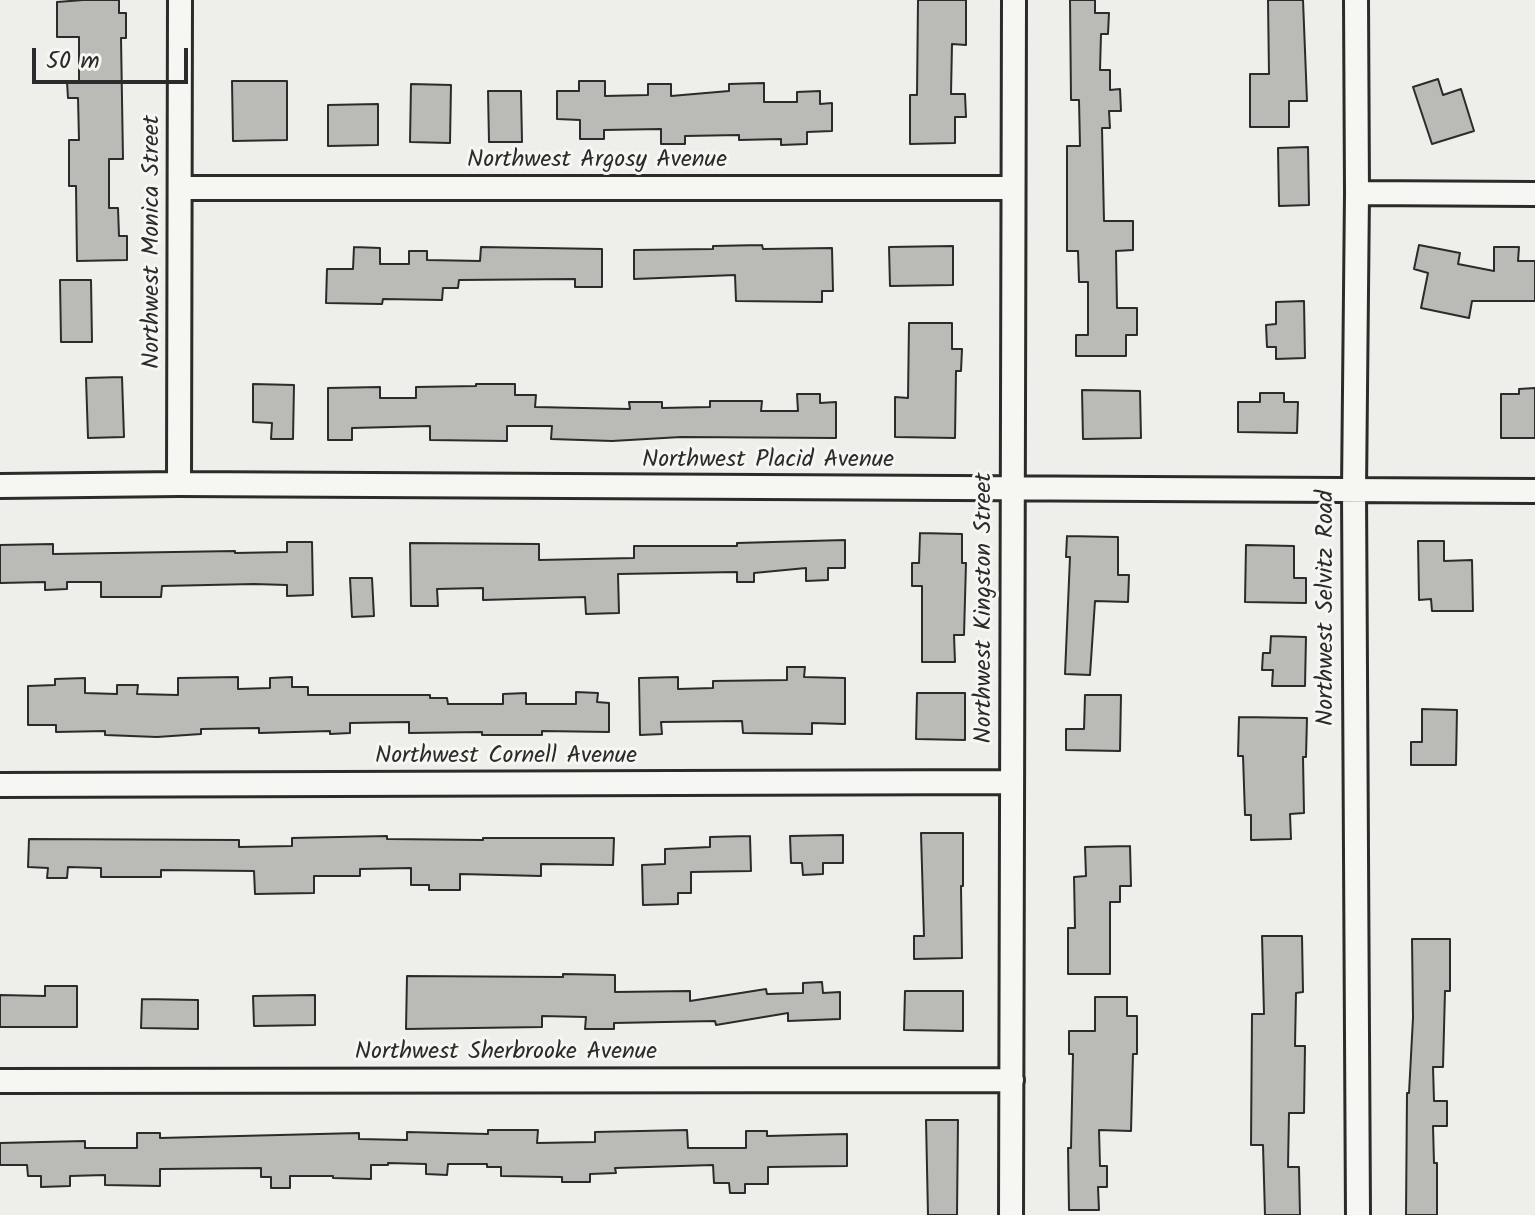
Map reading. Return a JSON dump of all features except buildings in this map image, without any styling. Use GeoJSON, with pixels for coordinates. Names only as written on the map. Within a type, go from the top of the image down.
{"type":"FeatureCollection","features":[{"type":"Feature","properties":{"kind":"street","name":"Northwest Monica Street"},"geometry":{"type":"LineString","coordinates":[[179,484],[180,0]]}},
{"type":"Feature","properties":{"kind":"street","name":"Northwest Kingston Street"},"geometry":{"type":"LineString","coordinates":[[1011,1215],[1014,0]]}},
{"type":"Feature","properties":{"kind":"street","name":"Northwest Selvitz Road"},"geometry":{"type":"LineString","coordinates":[[1356,0],[1354,490],[1358,1215]]}},
{"type":"Feature","properties":{"kind":"street","name":"Northwest Argosy Avenue"},"geometry":{"type":"LineString","coordinates":[[181,188],[1013,188]]}},
{"type":"Feature","properties":{"kind":"street"},"geometry":{"type":"LineString","coordinates":[[1357,193],[1535,194]]}},
{"type":"Feature","properties":{"kind":"street","name":"Northwest Placid Avenue"},"geometry":{"type":"LineString","coordinates":[[0,486],[179,484],[1535,491]]}},
{"type":"Feature","properties":{"kind":"street","name":"Northwest Cornell Avenue"},"geometry":{"type":"LineString","coordinates":[[0,785],[1012,782]]}},
{"type":"Feature","properties":{"kind":"street","name":"Northwest Sherbrooke Avenue"},"geometry":{"type":"LineString","coordinates":[[0,1081],[1012,1080]]}}]}
